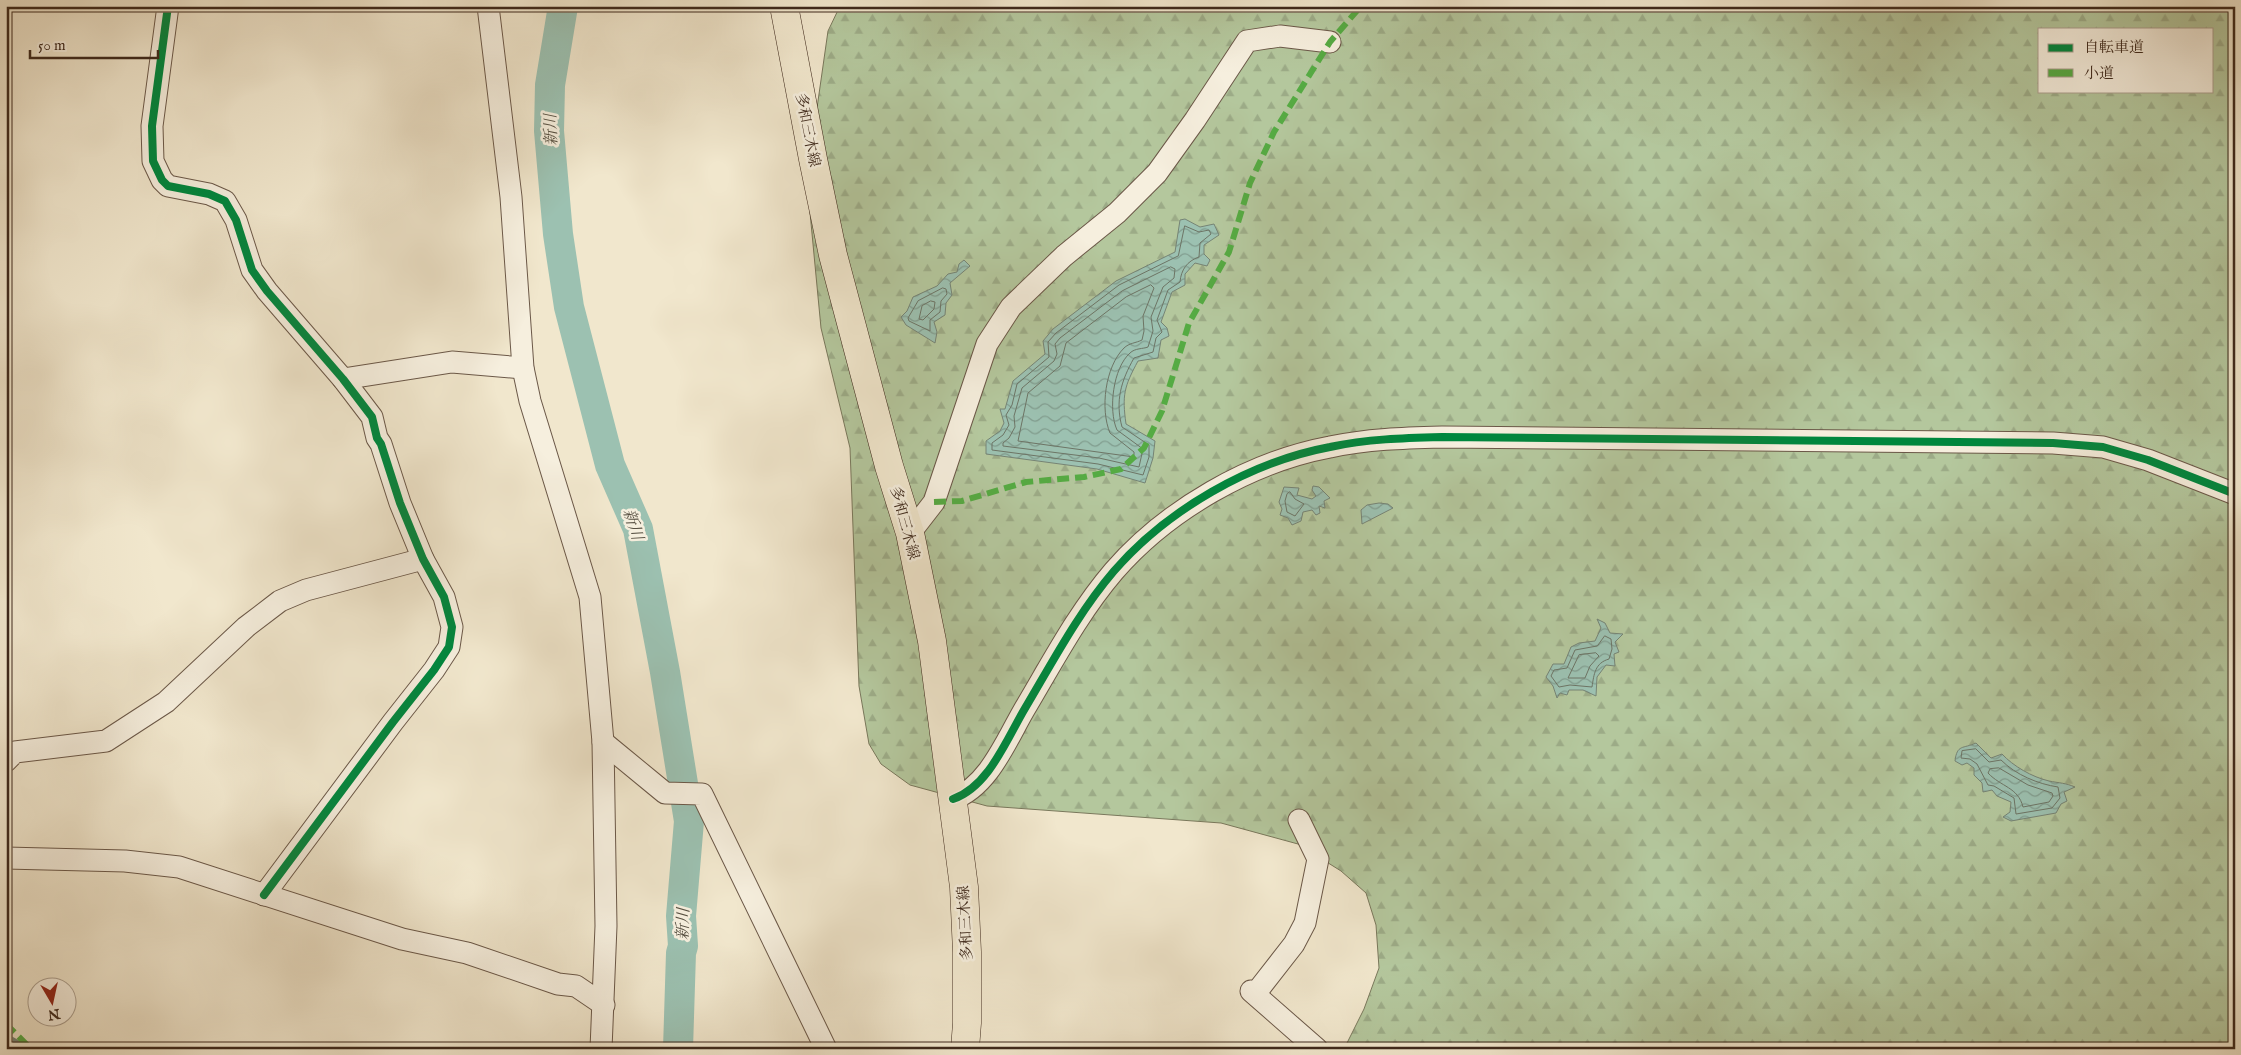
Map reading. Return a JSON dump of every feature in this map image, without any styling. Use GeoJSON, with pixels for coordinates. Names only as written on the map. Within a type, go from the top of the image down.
{"type":"FeatureCollection","features":[{"type":"Feature","properties":{"kind":"main road","name":"多和三木線"},"geometry":{"type":"LineString","coordinates":[[784,6],[813,159],[834,255],[884,448],[910,533],[932,642],[964,887],[967,952],[965,1049]]}},
{"type":"Feature","properties":{"kind":"street"},"geometry":{"type":"LineString","coordinates":[[168,6],[152,126],[153,161],[162,180],[168,186],[209,194],[225,201],[236,220],[252,270],[267,291],[343,379],[372,417],[377,438],[381,444],[400,503],[423,559],[444,597],[452,627],[449,647],[434,670],[264,895]]}},
{"type":"Feature","properties":{"kind":"street"},"geometry":{"type":"LineString","coordinates":[[488,6],[511,197],[523,368],[530,401],[590,597],[602,742],[606,926],[601,1049]]}},
{"type":"Feature","properties":{"kind":"street"},"geometry":{"type":"LineString","coordinates":[[910,533],[934,502],[987,344],[1011,308],[1064,256],[1117,214],[1157,173],[1195,120],[1247,41],[1280,36],[1330,42]]}},
{"type":"Feature","properties":{"kind":"street"},"geometry":{"type":"LineString","coordinates":[[343,379],[452,362],[523,368]]}},
{"type":"Feature","properties":{"kind":"street"},"geometry":{"type":"LineString","coordinates":[[953,799],[964,796],[978,785],[1079,619],[1115,571],[1147,539],[1191,504],[1239,479],[1280,461],[1328,447],[1375,440],[1442,437],[2053,443],[2103,448],[2148,460],[2235,494]]}},
{"type":"Feature","properties":{"kind":"street"},"geometry":{"type":"LineString","coordinates":[[6,761],[15,752],[106,740],[166,702],[246,627],[280,601],[306,590],[423,559]]}},
{"type":"Feature","properties":{"kind":"street"},"geometry":{"type":"LineString","coordinates":[[602,742],[665,793],[702,794],[826,1049]]}},
{"type":"Feature","properties":{"kind":"street"},"geometry":{"type":"LineString","coordinates":[[1299,820],[1318,859],[1306,923],[1294,944],[1253,992],[1317,1049]]}},
{"type":"Feature","properties":{"kind":"street"},"geometry":{"type":"LineString","coordinates":[[6,858],[125,861],[179,867],[402,939],[466,953],[558,984],[576,986],[604,1005]]}},
{"type":"Feature","properties":{"kind":"green space"},"geometry":{"type":"Polygon","coordinates":[[[840,6],[2235,6],[2235,1049],[1344,1049],[1364,1009],[1379,968],[1376,925],[1366,893],[1341,871],[1298,844],[1221,823],[987,806],[910,785],[881,764],[869,744],[859,686],[850,448],[821,328],[809,202],[816,115],[828,31],[840,6]]]}},
{"type":"Feature","properties":{"kind":"water"},"geometry":{"type":"Polygon","coordinates":[[[1185,219],[1200,227],[1214,224],[1219,235],[1204,245],[1204,254],[1210,260],[1207,266],[1195,263],[1185,274],[1185,285],[1172,292],[1161,322],[1167,328],[1169,336],[1161,340],[1158,358],[1138,361],[1125,391],[1126,424],[1155,441],[1153,458],[1145,483],[1097,469],[986,454],[986,441],[1000,431],[1004,423],[1000,409],[1005,409],[1013,381],[1045,354],[1043,341],[1053,329],[1116,281],[1175,252],[1180,220],[1185,219]]]}},
{"type":"Feature","properties":{"kind":"water"},"geometry":{"type":"Polygon","coordinates":[[[964,260],[970,266],[950,283],[952,295],[946,303],[945,315],[934,322],[937,332],[935,343],[906,325],[901,317],[907,311],[913,297],[937,286],[948,274],[957,272],[959,264],[964,260]]]}},
{"type":"Feature","properties":{"kind":"water"},"geometry":{"type":"Polygon","coordinates":[[[1313,486],[1319,487],[1330,498],[1324,501],[1325,508],[1319,506],[1320,513],[1316,515],[1312,510],[1303,512],[1301,521],[1292,525],[1288,518],[1280,515],[1282,509],[1279,502],[1284,487],[1299,488],[1297,495],[1312,499],[1316,496],[1312,490],[1313,486]]]}},
{"type":"Feature","properties":{"kind":"water"},"geometry":{"type":"Polygon","coordinates":[[[1388,504],[1393,508],[1362,524],[1361,510],[1367,505],[1388,504]]]}},
{"type":"Feature","properties":{"kind":"water"},"geometry":{"type":"Polygon","coordinates":[[[1597,619],[1605,623],[1610,633],[1623,634],[1615,642],[1619,652],[1614,654],[1615,666],[1606,665],[1597,677],[1596,696],[1583,690],[1569,690],[1567,695],[1560,693],[1557,698],[1553,686],[1546,677],[1553,664],[1564,664],[1571,647],[1579,643],[1595,641],[1601,628],[1597,619]]]}},
{"type":"Feature","properties":{"kind":"water"},"geometry":{"type":"Polygon","coordinates":[[[1976,743],[1991,758],[2002,754],[2017,767],[2030,774],[2075,787],[2064,792],[2067,801],[2061,804],[2056,813],[2011,821],[2003,817],[2010,812],[2011,802],[1997,796],[1992,790],[1983,792],[1982,783],[1974,775],[1974,768],[1967,763],[1962,765],[1955,761],[1959,749],[1976,743]]]}},
{"type":"Feature","properties":{"kind":"waterway","name":"新川"},"geometry":{"type":"LineString","coordinates":[[563,6],[550,85],[549,131],[558,234],[569,307],[610,465],[638,529],[665,672],[689,821],[681,916],[683,946],[681,953],[678,1049]]}},
{"type":"Feature","properties":{"kind":"waterway"},"geometry":{"type":"LineString","coordinates":[[6,1036],[29,1049]]}},
{"type":"Feature","properties":{"kind":"marked path"},"geometry":{"type":"LineString","coordinates":[[934,502],[962,501],[1026,482],[1084,477],[1121,469],[1144,448],[1162,411],[1189,323],[1229,252],[1250,183],[1274,132],[1330,42],[1361,6]]}},
{"type":"Feature","properties":{"kind":"marked path"},"geometry":{"type":"LineString","coordinates":[[6,1024],[31,1049]]}},
{"type":"Feature","properties":{"kind":"cycle path"},"geometry":{"type":"LineString","coordinates":[[168,6],[152,126],[153,161],[162,180],[168,186],[209,194],[225,201],[236,220],[252,270],[267,291],[343,379],[372,417],[377,438],[381,444],[400,503],[423,559],[444,597],[452,627],[449,647],[434,670],[264,895]]}},
{"type":"Feature","properties":{"kind":"cycle path"},"geometry":{"type":"LineString","coordinates":[[953,799],[965,793],[976,784],[995,762],[1077,621],[1101,587],[1135,549],[1159,528],[1212,492],[1270,464],[1300,454],[1358,442],[1442,437],[2053,443],[2103,447],[2148,460],[2235,494]]}}]}
